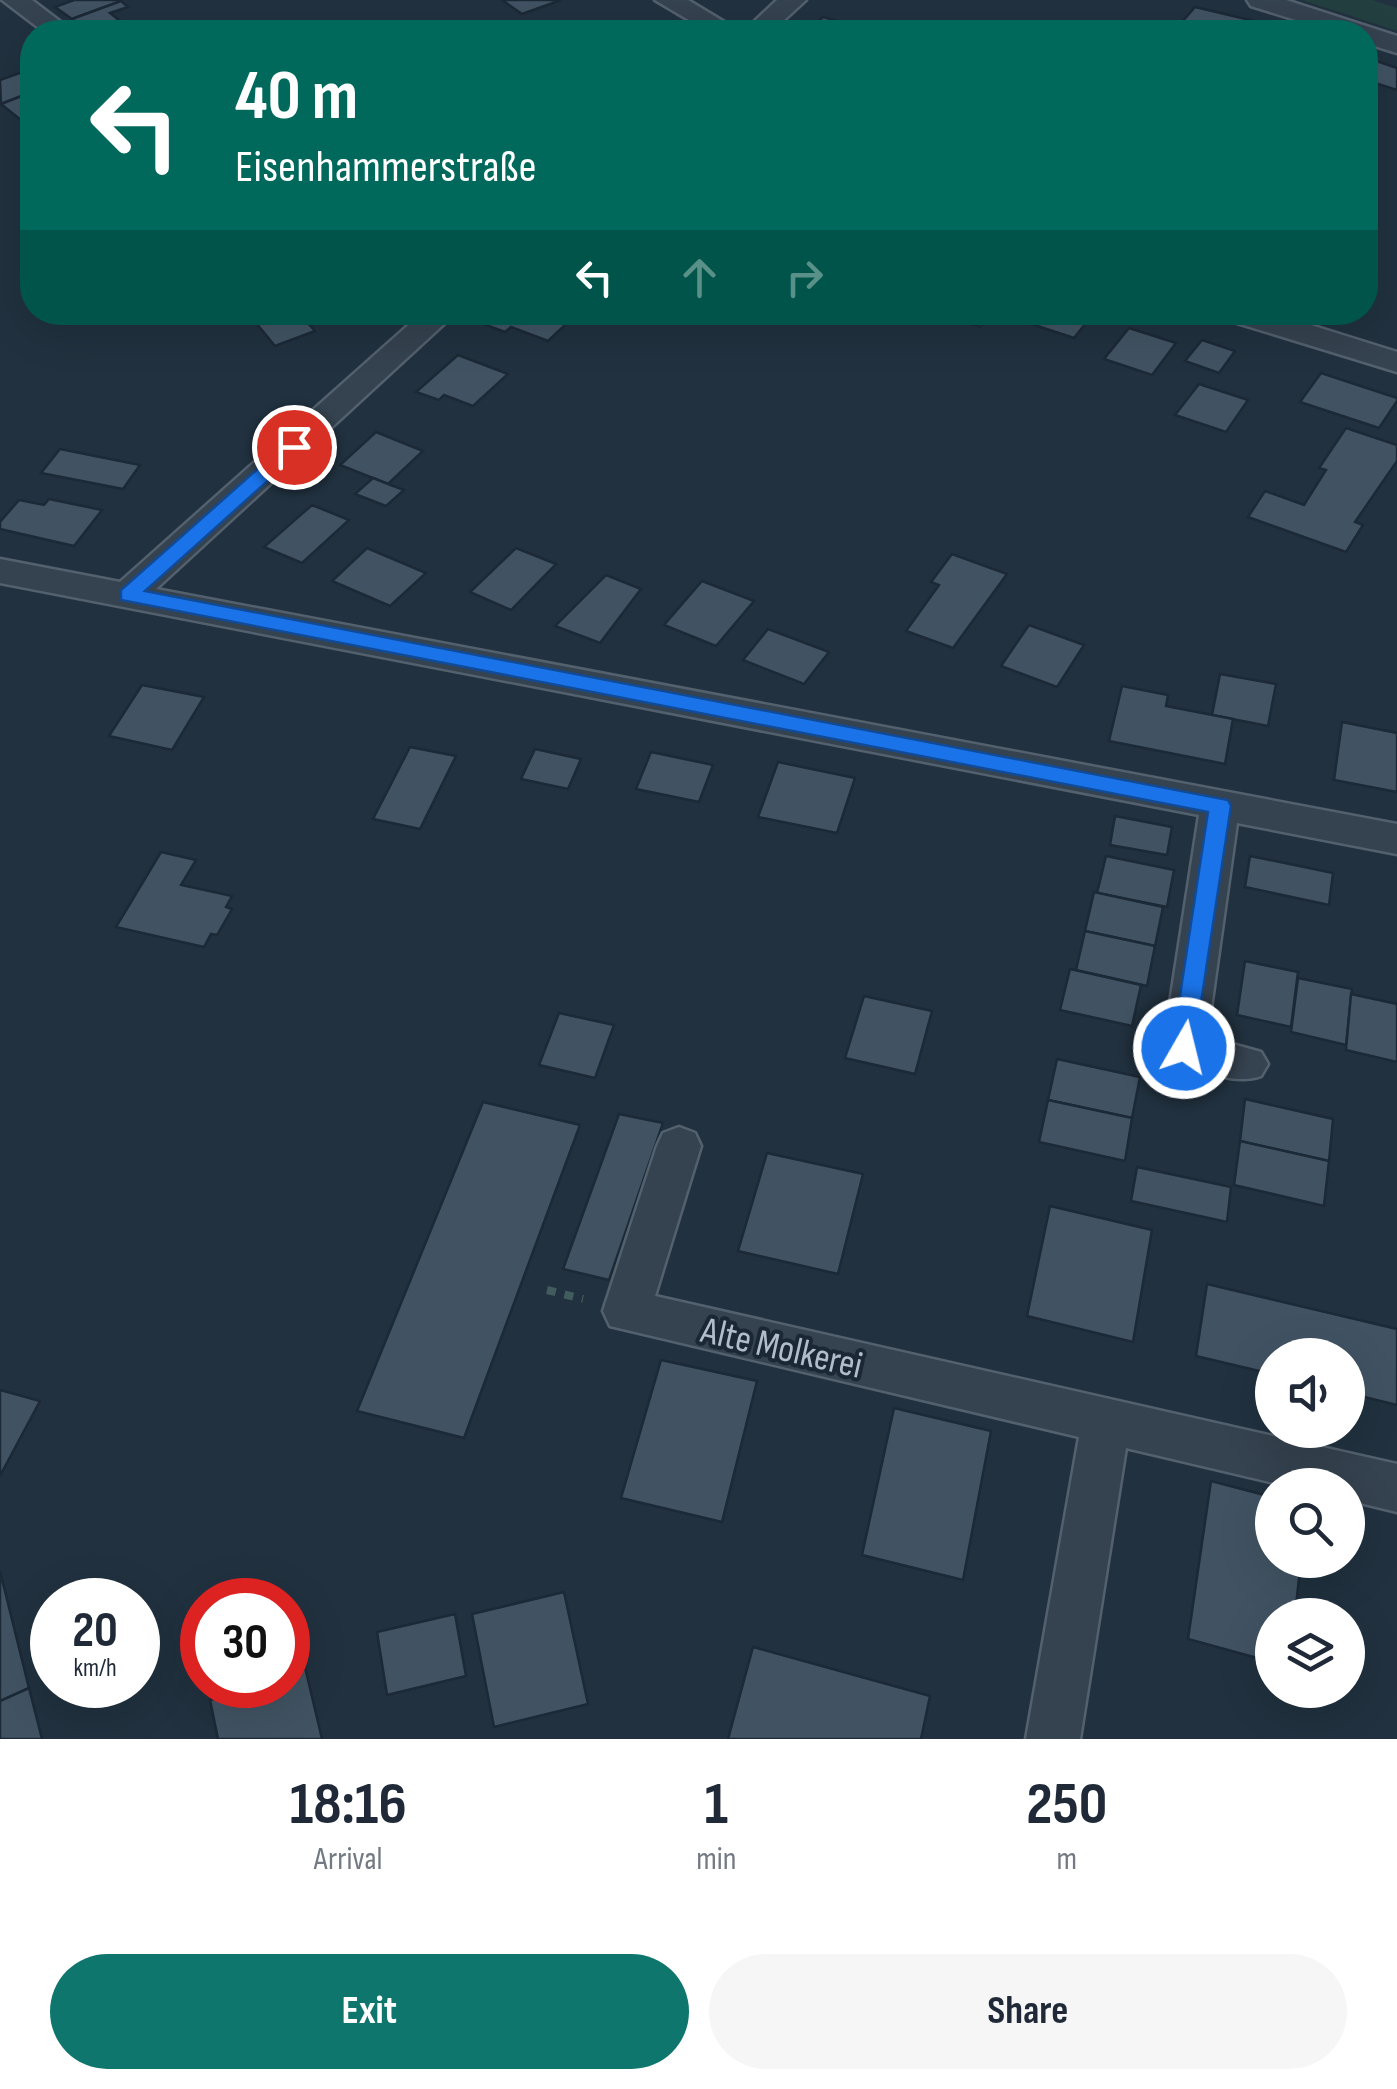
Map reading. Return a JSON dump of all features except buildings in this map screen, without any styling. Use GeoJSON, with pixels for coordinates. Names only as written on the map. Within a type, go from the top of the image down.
{"type":"FeatureCollection","features":[{"type":"Feature","properties":{"kind":"street"},"geometry":{"type":"LineString","coordinates":[[15,0],[44,20]]}},
{"type":"Feature","properties":{"kind":"street"},"geometry":{"type":"LineString","coordinates":[[668,0],[706,20]]}},
{"type":"Feature","properties":{"kind":"street"},"geometry":{"type":"LineString","coordinates":[[770,20],[794,0]]}},
{"type":"Feature","properties":{"kind":"street"},"geometry":{"type":"LineString","coordinates":[[1260,0],[1320,20]]}},
{"type":"Feature","properties":{"kind":"street"},"geometry":{"type":"LineString","coordinates":[[128,595],[418,325]]}},
{"type":"Feature","properties":{"kind":"street"},"geometry":{"type":"LineString","coordinates":[[1278,325],[1397,362]]}},
{"type":"Feature","properties":{"kind":"street"},"geometry":{"type":"LineString","coordinates":[[0,571],[1397,839]]}},
{"type":"Feature","properties":{"kind":"street"},"geometry":{"type":"LineString","coordinates":[[1220,806],[1184,1048],[1246,1064]]}},
{"type":"Feature","properties":{"kind":"street","name":"Alte Molkerei"},"geometry":{"type":"LineString","coordinates":[[679,1146],[627,1311],[1397,1488]]}},
{"type":"Feature","properties":{"kind":"street"},"geometry":{"type":"LineString","coordinates":[[1053,1739],[1106,1423]]}},
{"type":"Feature","properties":{"kind":"green space"},"geometry":{"type":"Polygon","coordinates":[[[1302,0],[1372,0],[1397,8],[1397,31],[1378,25],[1378,20],[1363,20],[1302,0]]]}},
{"type":"Feature","properties":{"kind":"route"},"geometry":{"type":"LineString","coordinates":[[294,447],[128,595],[1220,806],[1184,1048]]}}]}
